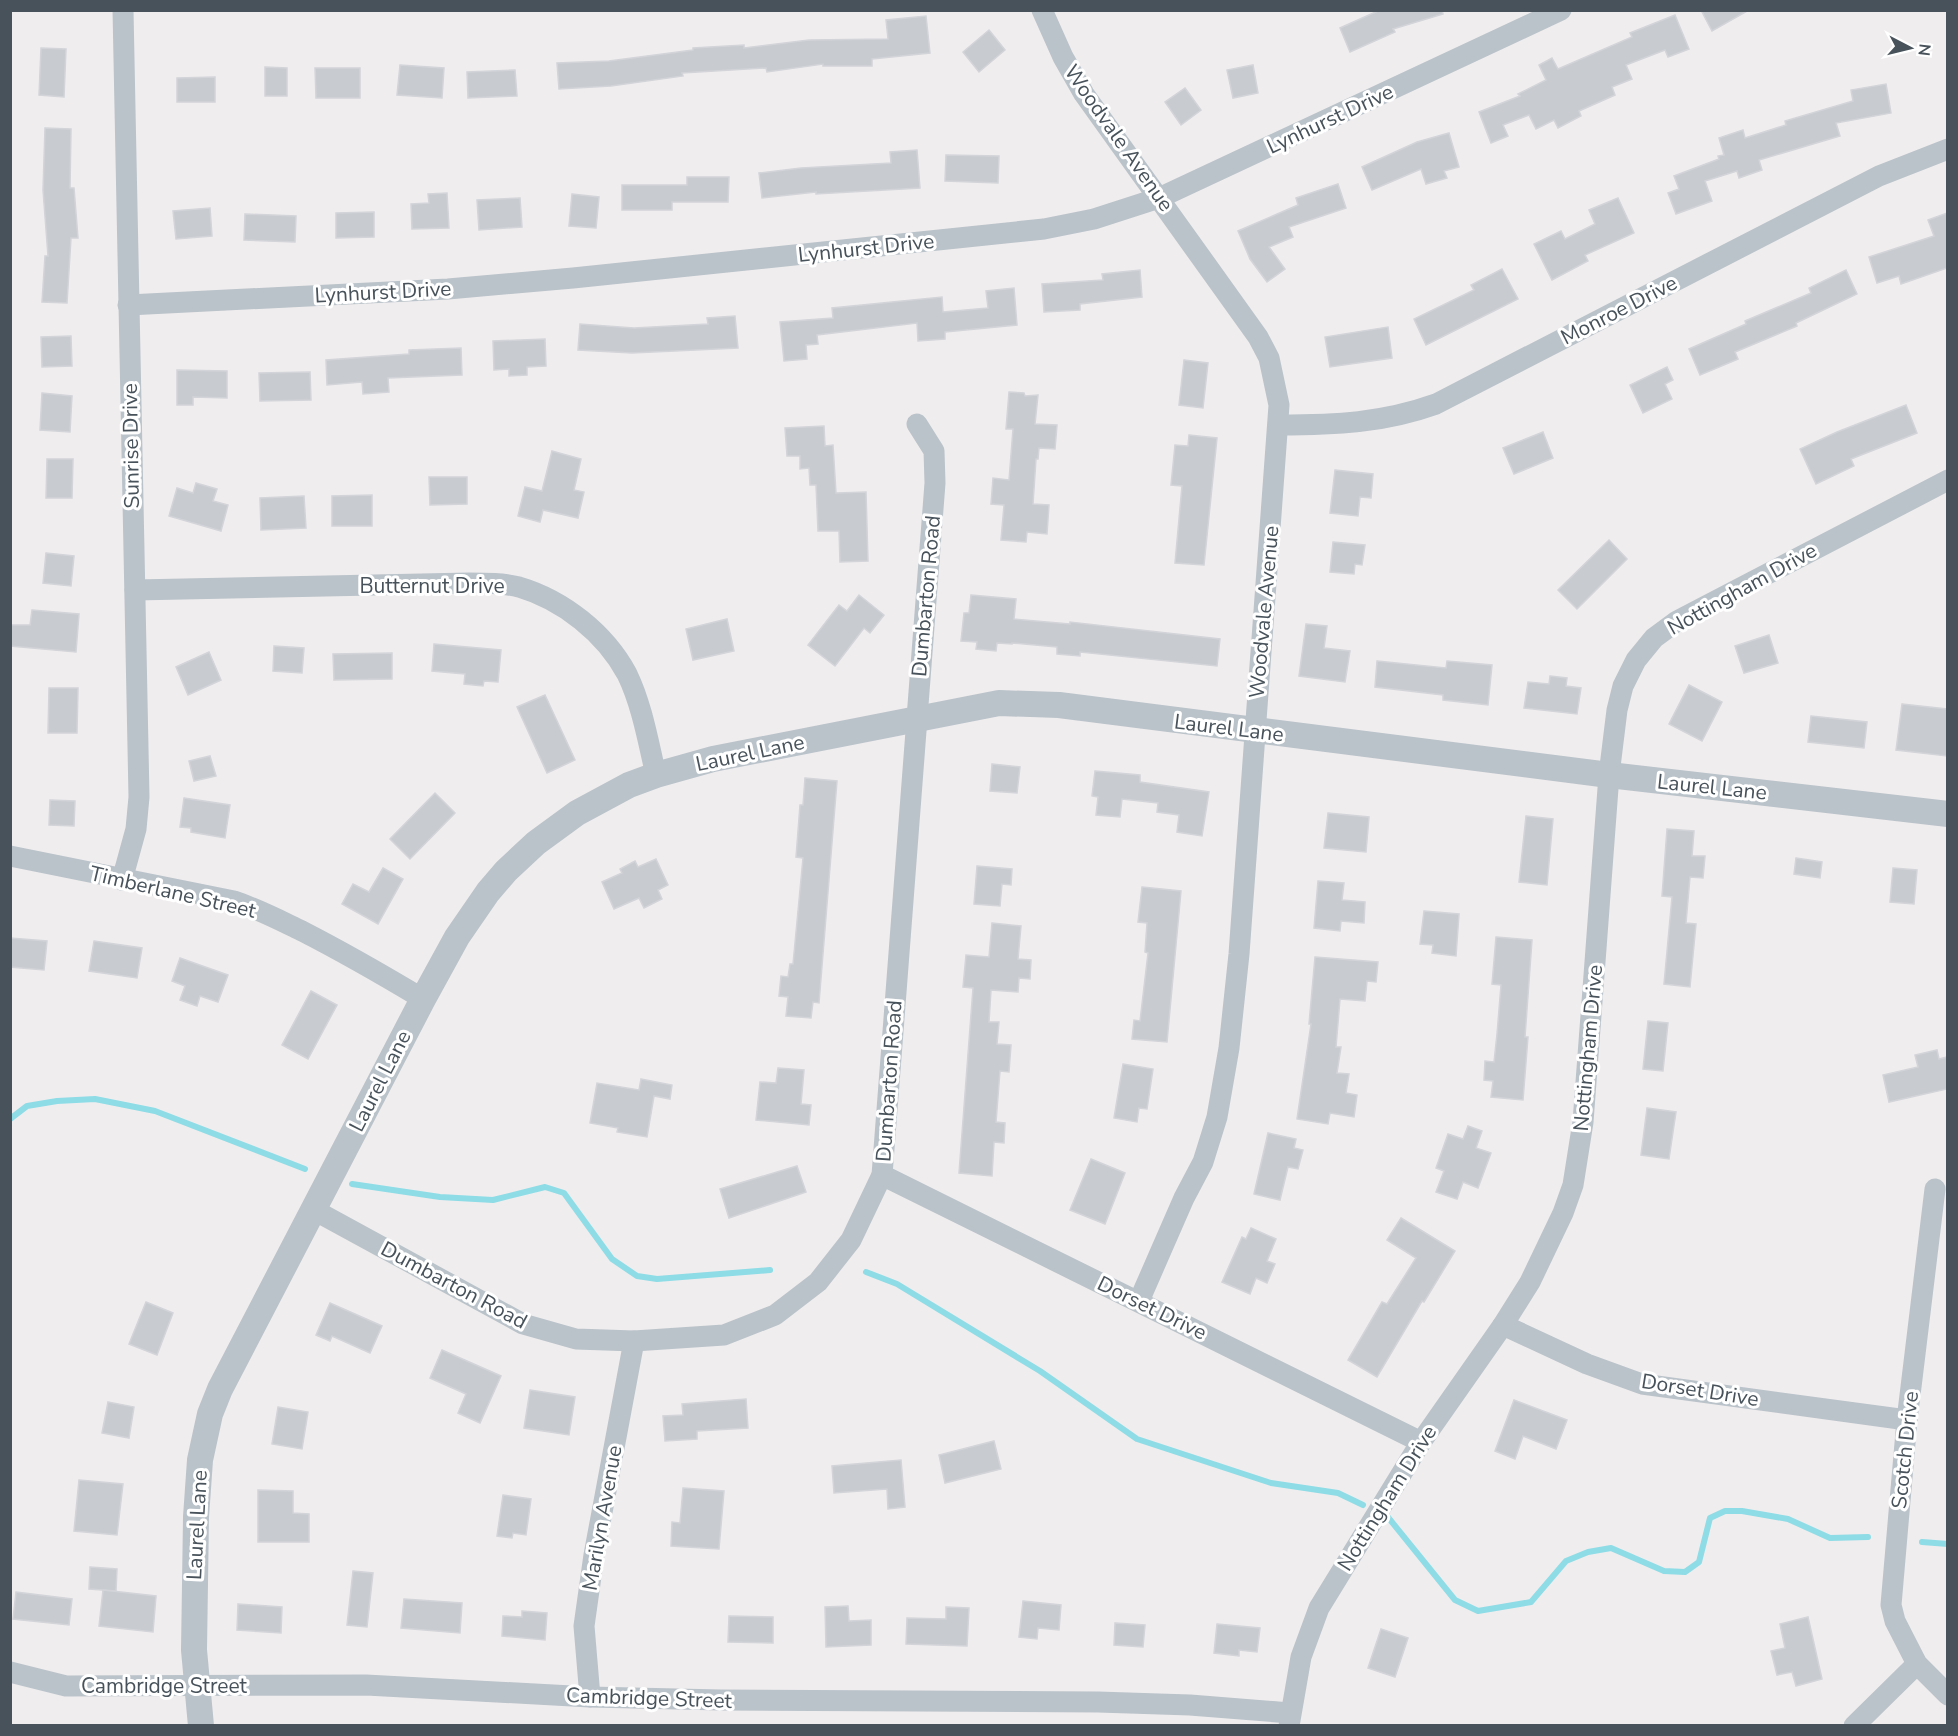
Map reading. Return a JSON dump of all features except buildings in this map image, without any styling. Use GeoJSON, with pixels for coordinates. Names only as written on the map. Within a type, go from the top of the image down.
{"type":"FeatureCollection","features":[{"type":"Feature","properties":{"kind":"street","name":"Sunrise Drive"},"geometry":{"type":"LineString","coordinates":[[122,880],[138,815],[123,10]]}},
{"type":"Feature","properties":{"kind":"street","name":"Woodvale Avenue"},"geometry":{"type":"LineString","coordinates":[[1042,10],[1063,57],[1084,93],[1258,337],[1269,358],[1279,405],[1239,954],[1229,1048],[1217,1117],[1203,1162],[1184,1198],[1139,1301]]}},
{"type":"Feature","properties":{"kind":"street","name":"Lynhurst Drive"},"geometry":{"type":"LineString","coordinates":[[128,305],[448,289],[609,275],[1044,229],[1094,219],[1159,198],[1561,10]]}},
{"type":"Feature","properties":{"kind":"street","name":"Monroe Drive"},"geometry":{"type":"LineString","coordinates":[[1279,425],[1358,423],[1417,411],[1436,404],[1879,176],[1947,149]]}},
{"type":"Feature","properties":{"kind":"street","name":"Dumbarton Road"},"geometry":{"type":"LineString","coordinates":[[314,1209],[523,1324],[576,1339],[634,1341],[723,1335],[775,1315],[818,1282],[851,1240],[882,1175],[935,483],[934,450],[916,424]]}},
{"type":"Feature","properties":{"kind":"street","name":"Nottingham Drive"},"geometry":{"type":"LineString","coordinates":[[1289,1719],[1301,1657],[1319,1608],[1421,1442],[1503,1325],[1536,1271],[1563,1213],[1579,1155],[1609,775],[1617,710],[1623,686],[1636,660],[1654,638],[1677,621],[1947,480]]}},
{"type":"Feature","properties":{"kind":"street","name":"Butternut Drive"},"geometry":{"type":"LineString","coordinates":[[135,590],[469,583],[503,584],[532,591],[578,616],[604,642],[626,673],[640,707],[656,775]]}},
{"type":"Feature","properties":{"kind":"street","name":"Laurel Lane"},"geometry":{"type":"LineString","coordinates":[[201,1725],[194,1650],[196,1517],[200,1460],[210,1414],[238,1352],[423,999],[457,937],[488,892],[506,871],[536,843],[577,813],[629,785],[713,759],[999,703],[1009,703],[1059,705],[1609,775],[1947,814]]}},
{"type":"Feature","properties":{"kind":"street","name":"Timberlane Street"},"geometry":{"type":"LineString","coordinates":[[10,856],[252,906],[346,954],[423,999]]}},
{"type":"Feature","properties":{"kind":"street","name":"Dorset Drive"},"geometry":{"type":"LineString","coordinates":[[882,1175],[1421,1442]]}},
{"type":"Feature","properties":{"kind":"street","name":"Scotch Drive"},"geometry":{"type":"LineString","coordinates":[[1935,1189],[1907,1420],[1892,1605],[1895,1621],[1917,1664],[1947,1695]]}},
{"type":"Feature","properties":{"kind":"street","name":"Dorset Drive"},"geometry":{"type":"LineString","coordinates":[[1503,1325],[1587,1364],[1642,1384],[1907,1420]]}},
{"type":"Feature","properties":{"kind":"street","name":"Marilyn Avenue"},"geometry":{"type":"LineString","coordinates":[[590,1697],[584,1626],[594,1555],[634,1341]]}},
{"type":"Feature","properties":{"kind":"street"},"geometry":{"type":"LineString","coordinates":[[1854,1725],[1917,1664]]}},
{"type":"Feature","properties":{"kind":"street","name":"Cambridge Street"},"geometry":{"type":"LineString","coordinates":[[10,1672],[66,1686],[366,1685],[590,1697],[1098,1702],[1190,1705],[1289,1719]]}},
{"type":"Feature","properties":{"kind":"waterway"},"geometry":{"type":"LineString","coordinates":[[10,1119],[27,1106],[57,1101],[95,1099],[155,1111],[305,1169]]}},
{"type":"Feature","properties":{"kind":"waterway"},"geometry":{"type":"LineString","coordinates":[[352,1184],[440,1197],[493,1200],[545,1187],[564,1193],[612,1259],[637,1276],[657,1279],[770,1270]]}},
{"type":"Feature","properties":{"kind":"waterway"},"geometry":{"type":"LineString","coordinates":[[866,1272],[897,1284],[1040,1371],[1137,1439],[1271,1483],[1338,1493],[1363,1505]]}},
{"type":"Feature","properties":{"kind":"waterway"},"geometry":{"type":"LineString","coordinates":[[1387,1516],[1455,1600],[1478,1611],[1531,1602],[1566,1561],[1588,1552],[1611,1548],[1664,1571],[1685,1572],[1699,1562],[1710,1518],[1725,1511],[1742,1511],[1788,1519],[1830,1538],[1868,1537]]}},
{"type":"Feature","properties":{"kind":"waterway"},"geometry":{"type":"LineString","coordinates":[[1922,1542],[1948,1544]]}}]}
